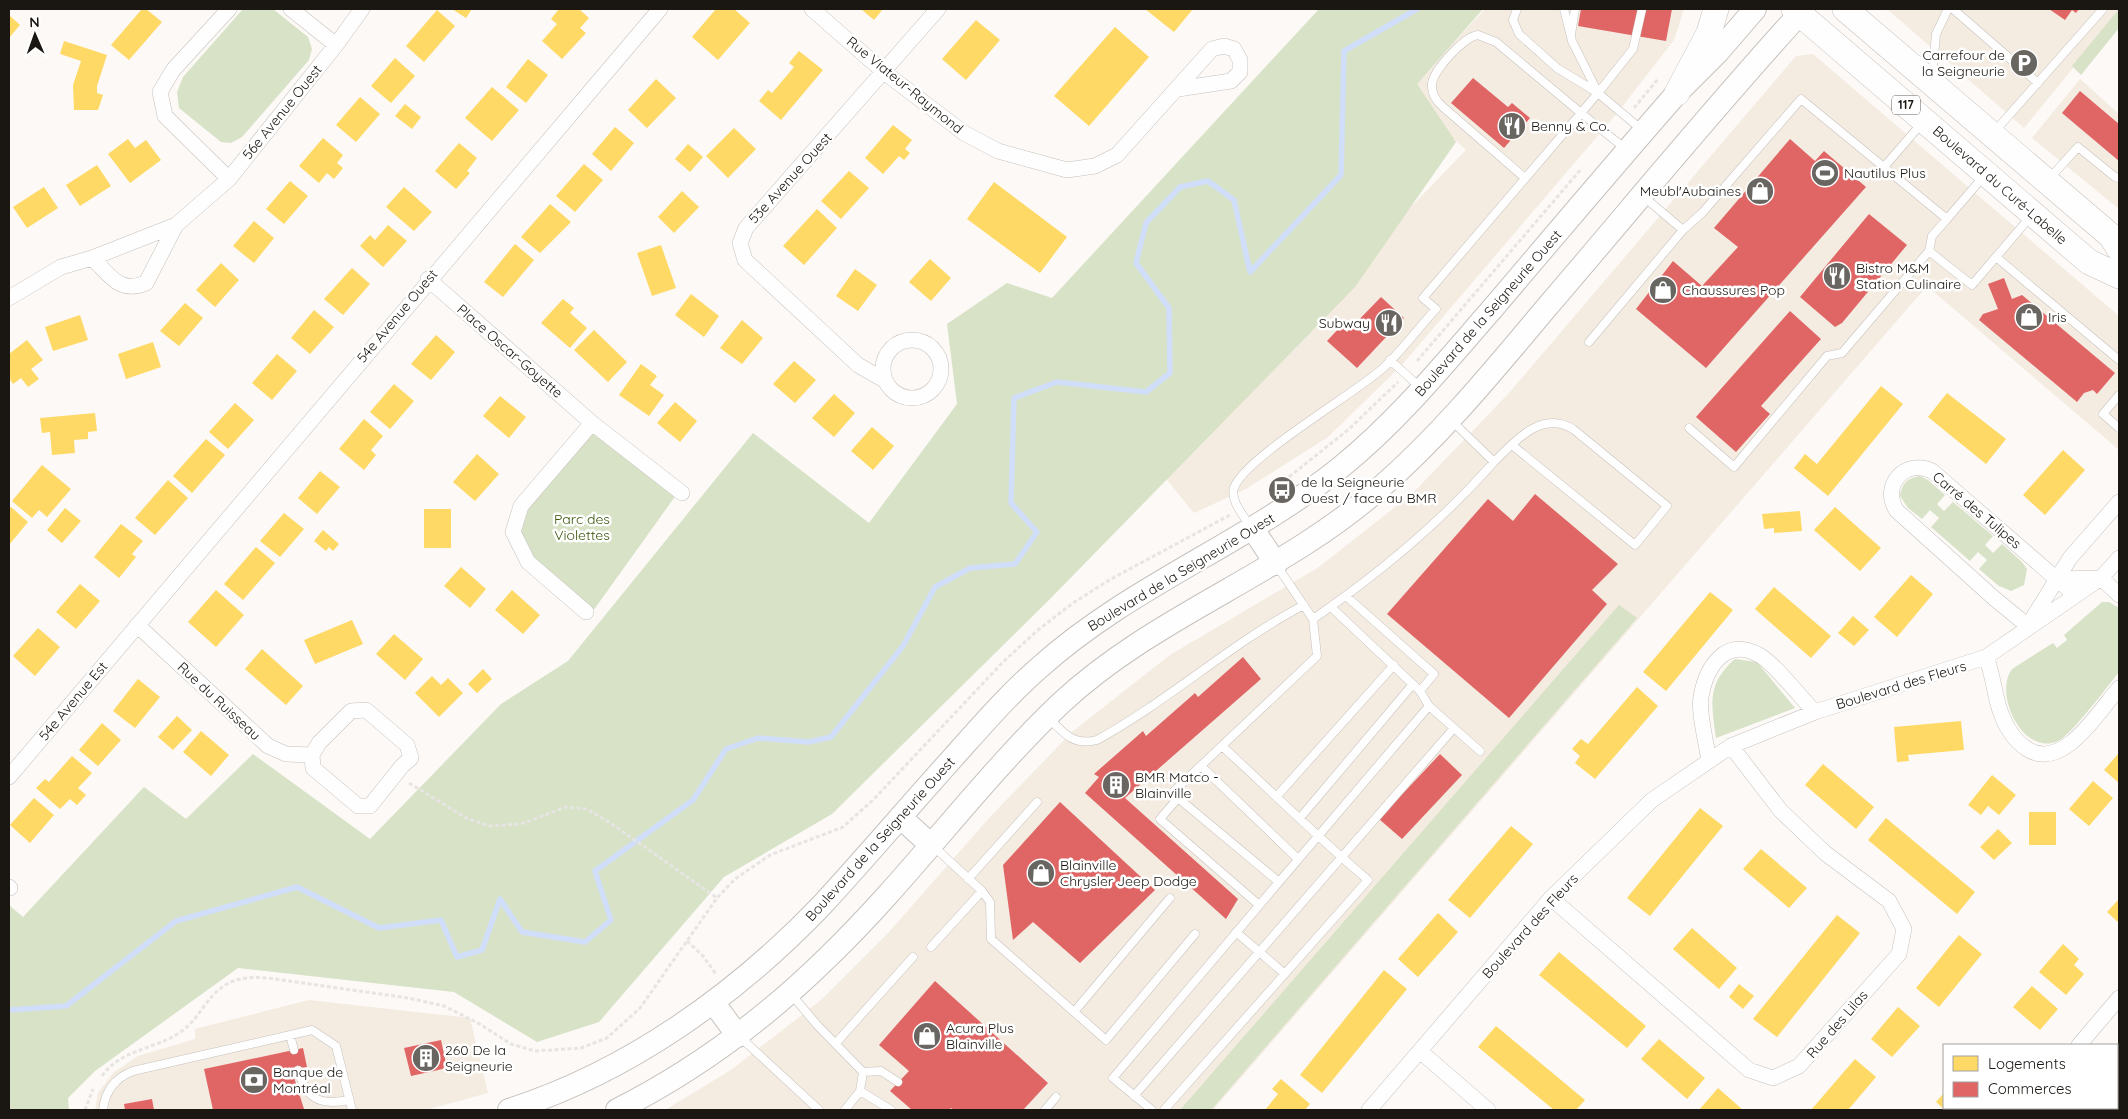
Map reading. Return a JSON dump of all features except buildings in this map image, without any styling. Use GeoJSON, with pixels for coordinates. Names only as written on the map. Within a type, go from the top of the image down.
{"type":"FeatureCollection","features":[{"type":"Feature","properties":{"kind":"main road"},"geometry":{"type":"LineString","coordinates":[[1677,93],[1709,33],[1716,9]]}},
{"type":"Feature","properties":{"kind":"main road","name":"Boulevard de la Seigneurie Ouest"},"geometry":{"type":"LineString","coordinates":[[509,1110],[543,1098],[595,1075],[659,1038],[713,1002],[772,954],[808,919],[1003,702],[1056,653],[1114,610],[1287,508],[1352,458],[1423,390],[1677,93],[1718,52],[1755,9]]}},
{"type":"Feature","properties":{"kind":"main road","name":"117"},"geometry":{"type":"LineString","coordinates":[[1845,9],[2111,236],[2119,249]]}},
{"type":"Feature","properties":{"kind":"main road"},"geometry":{"type":"LineString","coordinates":[[617,1110],[665,1084],[738,1036],[790,993],[865,919],[1048,717],[1075,691],[1126,652],[1314,540],[1363,503],[1412,460],[1451,419],[1799,10]]}},
{"type":"Feature","properties":{"kind":"main road","name":"Boulevard du Curé-Labelle"},"geometry":{"type":"LineString","coordinates":[[1799,10],[2089,262],[2117,270]]}},
{"type":"Feature","properties":{"kind":"main road"},"geometry":{"type":"LineString","coordinates":[[1253,529],[1276,564]]}},
{"type":"Feature","properties":{"kind":"main road"},"geometry":{"type":"LineString","coordinates":[[900,817],[931,845]]}},
{"type":"Feature","properties":{"kind":"main road"},"geometry":{"type":"LineString","coordinates":[[713,1002],[738,1036]]}},
{"type":"Feature","properties":{"kind":"street"},"geometry":{"type":"LineString","coordinates":[[229,9],[173,70],[160,92],[165,116],[229,179]]}},
{"type":"Feature","properties":{"kind":"street"},"geometry":{"type":"LineString","coordinates":[[291,9],[336,44]]}},
{"type":"Feature","properties":{"kind":"street","name":"56e Avenue Ouest"},"geometry":{"type":"LineString","coordinates":[[92,258],[121,286],[134,288],[146,283],[176,226],[229,179],[362,9]]}},
{"type":"Feature","properties":{"kind":"street","name":"54e Avenue Ouest"},"geometry":{"type":"LineString","coordinates":[[136,626],[428,279],[660,9]]}},
{"type":"Feature","properties":{"kind":"street","name":"Rue Viateur-Raymond"},"geometry":{"type":"LineString","coordinates":[[812,9],[884,72],[964,133],[990,147],[1014,156],[1067,170],[1095,166],[1117,155],[1178,89]]}},
{"type":"Feature","properties":{"kind":"street","name":"53e Avenue Ouest"},"geometry":{"type":"LineString","coordinates":[[884,380],[858,365],[746,260],[740,243],[746,228],[938,9]]}},
{"type":"Feature","properties":{"kind":"street","name":"56e Avenue Ouest"},"geometry":{"type":"LineString","coordinates":[[9,298],[61,267],[92,258],[176,226]]}},
{"type":"Feature","properties":{"kind":"street","name":"Place Oscar-Goyette"},"geometry":{"type":"LineString","coordinates":[[428,279],[592,423],[682,493]]}},
{"type":"Feature","properties":{"kind":"street"},"geometry":{"type":"LineString","coordinates":[[586,612],[528,562],[513,532],[521,506],[592,423]]}},
{"type":"Feature","properties":{"kind":"street","name":"Carré des Tulipes"},"geometry":{"type":"LineString","coordinates":[[2028,626],[1897,511],[1890,497],[1893,482],[1903,472],[1910,468],[1924,468],[1932,471],[2075,595]]}},
{"type":"Feature","properties":{"kind":"street","name":"Boulevard des Fleurs"},"geometry":{"type":"LineString","coordinates":[[2028,626],[2070,558],[2119,502]]}},
{"type":"Feature","properties":{"kind":"street","name":"Boulevard des Fleurs"},"geometry":{"type":"LineString","coordinates":[[1369,1110],[1421,1052],[1551,898],[1652,800],[1730,746],[1815,712],[1986,657],[2012,640],[2028,626],[2100,578],[2119,558]]}},
{"type":"Feature","properties":{"kind":"street"},"geometry":{"type":"LineString","coordinates":[[2057,579],[2100,578],[2119,595]]}},
{"type":"Feature","properties":{"kind":"street","name":"Rue du Ruisseau"},"geometry":{"type":"LineString","coordinates":[[136,626],[268,746],[286,754],[312,755]]}},
{"type":"Feature","properties":{"kind":"street","name":"54e Avenue Est"},"geometry":{"type":"LineString","coordinates":[[9,777],[136,626]]}},
{"type":"Feature","properties":{"kind":"street"},"geometry":{"type":"LineString","coordinates":[[1709,761],[1700,698],[1711,666],[1727,651],[1742,648],[1761,655],[1815,712]]}},
{"type":"Feature","properties":{"kind":"street"},"geometry":{"type":"LineString","coordinates":[[1986,657],[2000,710],[2007,726],[2018,742],[2039,754],[2055,753],[2068,747],[2119,688]]}},
{"type":"Feature","properties":{"kind":"street"},"geometry":{"type":"LineString","coordinates":[[366,710],[407,745],[411,758],[402,766],[370,806],[358,806],[314,768],[312,755],[318,743],[351,711],[366,710]]}},
{"type":"Feature","properties":{"kind":"street","name":"Rue des Lilas"},"geometry":{"type":"LineString","coordinates":[[1551,898],[1749,1070],[1773,1078],[1799,1066],[1899,954],[1904,929],[1889,901],[1825,853],[1780,810],[1730,746]]}},
{"type":"Feature","properties":{"kind":"street"},"geometry":{"type":"LineString","coordinates":[[2080,1044],[2119,998]]}},
{"type":"Feature","properties":{"kind":"street"},"geometry":{"type":"LineString","coordinates":[[1421,1052],[1488,1110]]}},
{"type":"Feature","properties":{"kind":"lane"},"geometry":{"type":"LineString","coordinates":[[1517,9],[1513,20],[1518,34],[1557,68],[1598,93],[1644,131]]}},
{"type":"Feature","properties":{"kind":"lane"},"geometry":{"type":"LineString","coordinates":[[1564,9],[1570,36],[1598,93]]}},
{"type":"Feature","properties":{"kind":"lane"},"geometry":{"type":"LineString","coordinates":[[1570,36],[1575,9]]}},
{"type":"Feature","properties":{"kind":"lane"},"geometry":{"type":"LineString","coordinates":[[1253,529],[1235,501],[1233,494],[1237,483],[1266,454],[1373,376],[1436,309],[1423,298],[1598,93],[1633,49],[1642,9]]}},
{"type":"Feature","properties":{"kind":"lane"},"geometry":{"type":"LineString","coordinates":[[1932,84],[1936,34],[1948,9]]}},
{"type":"Feature","properties":{"kind":"lane"},"geometry":{"type":"LineString","coordinates":[[1953,9],[2038,83]]}},
{"type":"Feature","properties":{"kind":"lane"},"geometry":{"type":"LineString","coordinates":[[1992,135],[2103,9]]}},
{"type":"Feature","properties":{"kind":"lane"},"geometry":{"type":"LineString","coordinates":[[1525,178],[1438,102],[1432,90],[1432,81],[1438,71],[1467,38],[1478,35],[1496,42],[1628,150]]}},
{"type":"Feature","properties":{"kind":"lane"},"geometry":{"type":"LineString","coordinates":[[1589,342],[1683,230],[1703,212],[1801,99],[1946,218]]}},
{"type":"Feature","properties":{"kind":"lane"},"geometry":{"type":"LineString","coordinates":[[1884,167],[1924,120]]}},
{"type":"Feature","properties":{"kind":"lane"},"geometry":{"type":"LineString","coordinates":[[2047,182],[2078,148],[2115,177],[2119,178]]}},
{"type":"Feature","properties":{"kind":"lane"},"geometry":{"type":"LineString","coordinates":[[1689,428],[1734,466],[1827,356],[1842,353],[1929,251],[1932,236],[1986,174]]}},
{"type":"Feature","properties":{"kind":"lane"},"geometry":{"type":"LineString","coordinates":[[1642,195],[1683,230]]}},
{"type":"Feature","properties":{"kind":"lane"},"geometry":{"type":"LineString","coordinates":[[1929,251],[1972,285],[2032,214]]}},
{"type":"Feature","properties":{"kind":"lane"},"geometry":{"type":"LineString","coordinates":[[1996,257],[2119,360]]}},
{"type":"Feature","properties":{"kind":"lane"},"geometry":{"type":"LineString","coordinates":[[1390,360],[1423,390]]}},
{"type":"Feature","properties":{"kind":"lane"},"geometry":{"type":"LineString","coordinates":[[2119,395],[2103,414],[2119,428]]}},
{"type":"Feature","properties":{"kind":"lane"},"geometry":{"type":"LineString","coordinates":[[1451,419],[1494,462]]}},
{"type":"Feature","properties":{"kind":"lane"},"geometry":{"type":"LineString","coordinates":[[1313,619],[1346,596],[1434,525],[1494,462],[1525,432],[1538,425],[1554,423],[1568,426],[1667,506],[1635,545],[1512,445]]}},
{"type":"Feature","properties":{"kind":"lane"},"geometry":{"type":"LineString","coordinates":[[1276,564],[1313,619],[1317,656],[1172,793],[1278,882]]}},
{"type":"Feature","properties":{"kind":"lane"},"geometry":{"type":"LineString","coordinates":[[1346,596],[1434,674],[1420,691]]}},
{"type":"Feature","properties":{"kind":"lane"},"geometry":{"type":"LineString","coordinates":[[1048,717],[1070,739],[1087,743],[1097,740],[1145,711],[1267,625],[1304,605]]}},
{"type":"Feature","properties":{"kind":"lane"},"geometry":{"type":"LineString","coordinates":[[1331,607],[1420,691],[1429,706],[1480,751]]}},
{"type":"Feature","properties":{"kind":"lane"},"geometry":{"type":"LineString","coordinates":[[1277,796],[1394,665]]}},
{"type":"Feature","properties":{"kind":"lane"},"geometry":{"type":"LineString","coordinates":[[1300,818],[1413,684]]}},
{"type":"Feature","properties":{"kind":"lane"},"geometry":{"type":"LineString","coordinates":[[1152,1110],[1113,1078],[1429,706]]}},
{"type":"Feature","properties":{"kind":"lane"},"geometry":{"type":"LineString","coordinates":[[1134,1096],[1258,951],[1454,728]]}},
{"type":"Feature","properties":{"kind":"lane"},"geometry":{"type":"LineString","coordinates":[[1164,1110],[1368,880],[1316,837],[1300,818],[1222,746]]}},
{"type":"Feature","properties":{"kind":"lane"},"geometry":{"type":"LineString","coordinates":[[1201,766],[1298,859]]}},
{"type":"Feature","properties":{"kind":"lane"},"geometry":{"type":"LineString","coordinates":[[1178,798],[1160,819],[1259,905]]}},
{"type":"Feature","properties":{"kind":"lane"},"geometry":{"type":"LineString","coordinates":[[968,879],[1037,802]]}},
{"type":"Feature","properties":{"kind":"lane"},"geometry":{"type":"LineString","coordinates":[[931,845],[982,891],[990,902],[991,939],[1106,1040],[1195,934]]}},
{"type":"Feature","properties":{"kind":"lane"},"geometry":{"type":"LineString","coordinates":[[931,947],[982,891]]}},
{"type":"Feature","properties":{"kind":"lane"},"geometry":{"type":"LineString","coordinates":[[1074,1012],[1170,898]]}},
{"type":"Feature","properties":{"kind":"lane"},"geometry":{"type":"LineString","coordinates":[[1236,932],[1285,974]]}},
{"type":"Feature","properties":{"kind":"lane"},"geometry":{"type":"LineString","coordinates":[[836,1043],[913,957]]}},
{"type":"Feature","properties":{"kind":"lane"},"geometry":{"type":"LineString","coordinates":[[790,993],[863,1072]]}},
{"type":"Feature","properties":{"kind":"lane"},"geometry":{"type":"LineString","coordinates":[[103,1110],[107,1092],[113,1084],[133,1071],[312,1030],[336,1046],[352,1110]]}},
{"type":"Feature","properties":{"kind":"lane"},"geometry":{"type":"LineString","coordinates":[[290,1035],[294,1050]]}},
{"type":"Feature","properties":{"kind":"lane"},"geometry":{"type":"LineString","coordinates":[[738,1036],[819,1110]]}},
{"type":"Feature","properties":{"kind":"lane"},"geometry":{"type":"LineString","coordinates":[[298,1070],[303,1086],[313,1097],[331,1103],[349,1100]]}},
{"type":"Feature","properties":{"kind":"lane"},"geometry":{"type":"LineString","coordinates":[[863,1072],[881,1071],[898,1082]]}},
{"type":"Feature","properties":{"kind":"lane"},"geometry":{"type":"LineString","coordinates":[[845,1110],[860,1091],[863,1072]]}},
{"type":"Feature","properties":{"kind":"lane"},"geometry":{"type":"LineString","coordinates":[[860,1091],[891,1110]]}},
{"type":"Feature","properties":{"kind":"lane"},"geometry":{"type":"LineString","coordinates":[[1045,1110],[1056,1098]]}},
{"type":"Feature","properties":{"kind":"path","name":"Boulevard de la Seigneurie Ouest"},"geometry":{"type":"LineString","coordinates":[[1414,364],[1584,167]]}},
{"type":"Feature","properties":{"kind":"path","name":"Boulevard de la Seigneurie Ouest"},"geometry":{"type":"LineString","coordinates":[[1278,485],[1349,429],[1396,383]]}},
{"type":"Feature","properties":{"kind":"path","name":"Boulevard de la Seigneurie Ouest"},"geometry":{"type":"LineString","coordinates":[[98,1080],[119,1060],[182,1031],[219,989],[227,983],[248,978],[268,978],[427,1002],[455,1010],[521,1049],[550,1051],[581,1048],[607,1038],[634,1013],[716,898],[757,862],[782,849],[836,830],[849,823],[1002,662],[1062,611],[1129,569],[1224,518]]}},
{"type":"Feature","properties":{"kind":"path"},"geometry":{"type":"LineString","coordinates":[[406,781],[466,818],[489,826],[521,824],[559,809],[572,807],[586,809],[612,824],[716,898]]}},
{"type":"Feature","properties":{"kind":"path"},"geometry":{"type":"LineString","coordinates":[[687,941],[703,956],[719,978]]}},
{"type":"Feature","properties":{"kind":"path"},"geometry":{"type":"LineString","coordinates":[[86,1110],[94,1088]]}},
{"type":"Feature","properties":{"kind":"shaded area"},"geometry":{"type":"Polygon","coordinates":[[[1485,9],[1684,9],[1674,40],[1618,112],[1401,366],[1328,437],[1246,489],[1194,513],[1158,469],[1466,150],[1405,94],[1485,9]]]}},
{"type":"Feature","properties":{"kind":"shaded area","name":"Carrefour de la Seigneurie"},"geometry":{"type":"Polygon","coordinates":[[[1887,9],[2119,9],[2119,12],[2024,128],[1887,9]]]}},
{"type":"Feature","properties":{"kind":"shaded area"},"geometry":{"type":"Polygon","coordinates":[[[1813,54],[2119,316],[2119,450],[1927,286],[1213,1110],[665,1110],[731,1070],[821,1000],[889,932],[990,817],[1072,732],[1170,655],[1319,567],[1413,493],[1509,393],[1796,56],[1813,54]]]}},
{"type":"Feature","properties":{"kind":"shaded area"},"geometry":{"type":"Polygon","coordinates":[[[2080,79],[2119,114],[2119,209],[2032,138],[2080,79]]]}},
{"type":"Feature","properties":{"kind":"shaded area"},"geometry":{"type":"Polygon","coordinates":[[[309,1000],[470,1018],[488,1093],[426,1110],[95,1110],[98,1093],[113,1073],[138,1056],[195,1039],[195,1029],[309,1000]]]}},
{"type":"Feature","properties":{"kind":"green space"},"geometry":{"type":"Polygon","coordinates":[[[243,9],[273,9],[308,37],[312,49],[309,60],[242,137],[231,143],[221,142],[179,108],[177,92],[183,77],[243,9]]]}},
{"type":"Feature","properties":{"kind":"green space"},"geometry":{"type":"Polygon","coordinates":[[[1319,9],[1483,9],[1417,84],[1456,142],[1355,287],[1048,601],[832,814],[724,877],[599,1022],[537,1042],[454,992],[238,968],[95,1071],[68,1098],[69,1110],[9,1110],[9,905],[23,917],[144,787],[186,819],[253,754],[370,839],[501,704],[568,661],[753,433],[869,523],[957,404],[947,324],[1007,283],[1052,298],[1319,9]]]}},
{"type":"Feature","properties":{"kind":"green space"},"geometry":{"type":"Polygon","coordinates":[[[2119,9],[2119,28],[2081,75],[2072,66],[2119,9]]]}},
{"type":"Feature","properties":{"kind":"green space","name":"Parc des Violettes"},"geometry":{"type":"Polygon","coordinates":[[[593,424],[679,491],[593,611],[534,568],[517,536],[523,509],[593,424]]]}},
{"type":"Feature","properties":{"kind":"green space"},"geometry":{"type":"Polygon","coordinates":[[[1920,476],[1928,480],[1945,495],[1937,504],[1944,511],[1953,502],[1993,536],[1985,545],[1993,553],[2002,544],[2022,562],[2027,569],[2024,585],[2011,591],[1999,586],[1979,569],[1987,560],[1978,552],[1970,561],[1931,527],[1939,518],[1930,510],[1922,519],[1908,508],[1900,496],[1902,488],[1908,480],[1920,476]]]}},
{"type":"Feature","properties":{"kind":"green space"},"geometry":{"type":"Polygon","coordinates":[[[2102,602],[2109,602],[2119,608],[2119,672],[2089,710],[2064,737],[2058,741],[2045,744],[2034,740],[2023,732],[2015,721],[2009,707],[2006,693],[2007,680],[2012,669],[2053,643],[2057,648],[2067,640],[2064,635],[2102,602]]]}},
{"type":"Feature","properties":{"kind":"green space"},"geometry":{"type":"Polygon","coordinates":[[[1619,605],[1637,618],[1211,1110],[1180,1110],[1619,605]]]}},
{"type":"Feature","properties":{"kind":"green space"},"geometry":{"type":"Polygon","coordinates":[[[1735,659],[1757,662],[1795,708],[1716,738],[1712,704],[1715,686],[1726,668],[1735,659]]]}},
{"type":"Feature","properties":{"kind":"waterway"},"geometry":{"type":"LineString","coordinates":[[9,1010],[66,1006],[176,921],[297,887],[379,928],[441,920],[457,957],[482,950],[500,899],[522,932],[585,942],[611,920],[595,871],[693,800],[726,749],[758,738],[809,742],[831,737],[903,646],[935,587],[970,568],[1015,564],[1037,532],[1011,503],[1014,398],[1057,382],[1146,392],[1170,373],[1169,308],[1136,263],[1146,223],[1180,187],[1208,181],[1234,200],[1250,272],[1341,175],[1344,51],[1417,9]]}},
{"type":"Feature","properties":{"kind":"place","name":"Carrefour de la Seigneurie"},"geometry":{"type":"Point","coordinates":[2024,63]}},
{"type":"Feature","properties":{"kind":"place","name":"Benny & Co."},"geometry":{"type":"Point","coordinates":[1512,126]}},
{"type":"Feature","properties":{"kind":"place","name":"Nautilus Plus"},"geometry":{"type":"Point","coordinates":[1825,173]}},
{"type":"Feature","properties":{"kind":"place","name":"Meubl'Aubaines"},"geometry":{"type":"Point","coordinates":[1760,191]}},
{"type":"Feature","properties":{"kind":"place","name":"Bistro M&M Station Culinaire"},"geometry":{"type":"Point","coordinates":[1837,276]}},
{"type":"Feature","properties":{"kind":"place","name":"Chaussures Pop"},"geometry":{"type":"Point","coordinates":[1663,290]}},
{"type":"Feature","properties":{"kind":"place","name":"Iris"},"geometry":{"type":"Point","coordinates":[2029,317]}},
{"type":"Feature","properties":{"kind":"place","name":"Subway"},"geometry":{"type":"Point","coordinates":[1389,323]}},
{"type":"Feature","properties":{"kind":"place","name":"de la Seigneurie Ouest / face au BMR"},"geometry":{"type":"Point","coordinates":[1282,490]}},
{"type":"Feature","properties":{"kind":"place","name":"BMR Matco - Blainville"},"geometry":{"type":"Point","coordinates":[1116,785]}},
{"type":"Feature","properties":{"kind":"place","name":"Blainville Chrysler Jeep Dodge"},"geometry":{"type":"Point","coordinates":[1041,873]}},
{"type":"Feature","properties":{"kind":"place","name":"Acura Plus Blainville"},"geometry":{"type":"Point","coordinates":[927,1036]}},
{"type":"Feature","properties":{"kind":"place","name":"260 De la Seigneurie"},"geometry":{"type":"Point","coordinates":[426,1058]}},
{"type":"Feature","properties":{"kind":"place","name":"Banque de Montréal"},"geometry":{"type":"Point","coordinates":[254,1080]}}]}
